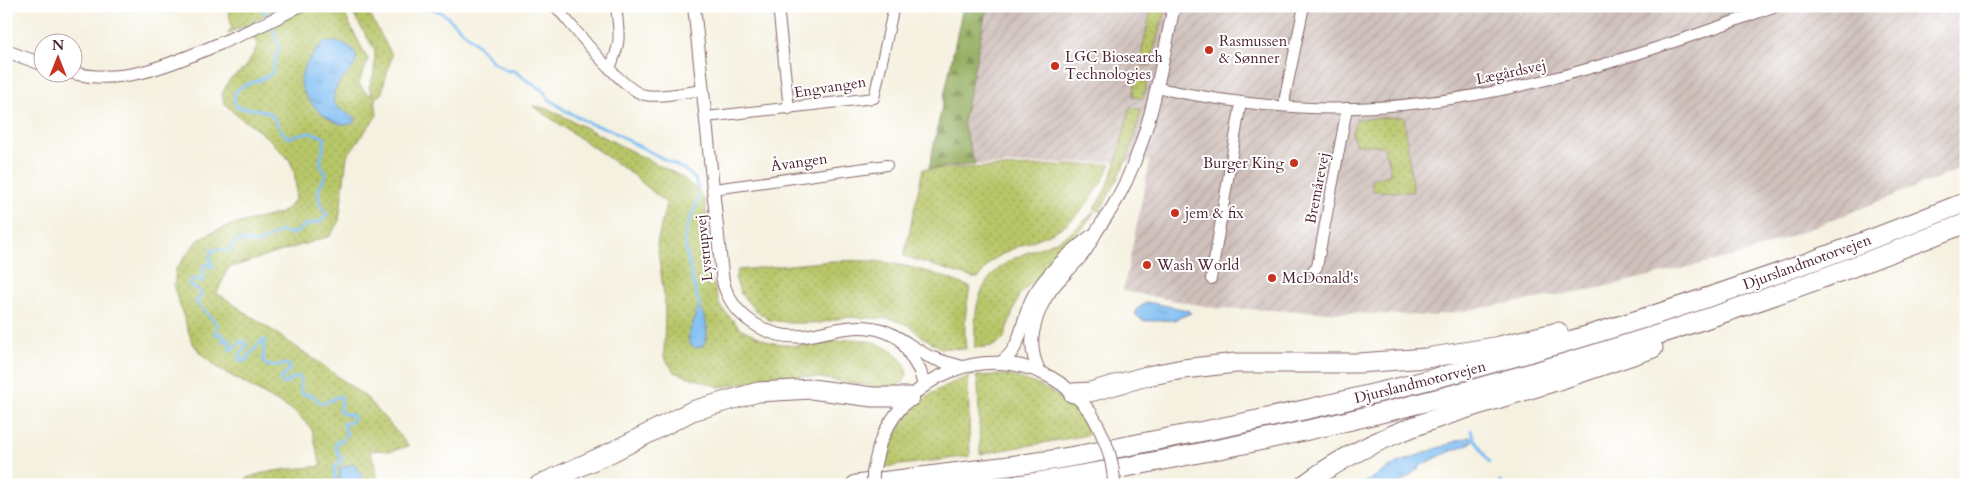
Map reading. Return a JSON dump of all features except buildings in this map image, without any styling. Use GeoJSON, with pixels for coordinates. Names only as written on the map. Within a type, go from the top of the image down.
{"type":"FeatureCollection","features":[{"type":"Feature","properties":{"kind":"highway","name":"Djurslandmotorvejen"},"geometry":{"type":"LineString","coordinates":[[856,485],[1046,461],[1240,425],[1361,397],[1501,361],[1690,304],[1827,255],[1966,202]]}},
{"type":"Feature","properties":{"kind":"highway","name":"Djurslandmotorvejen"},"geometry":{"type":"LineString","coordinates":[[1018,485],[1246,444],[1368,416],[1528,374],[1699,321],[1818,280],[1966,224]]}},
{"type":"Feature","properties":{"kind":"highway"},"geometry":{"type":"LineString","coordinates":[[1304,485],[1338,462],[1370,444],[1422,422],[1532,389],[1702,332],[1823,288],[1966,224]]}},
{"type":"Feature","properties":{"kind":"highway"},"geometry":{"type":"LineString","coordinates":[[1072,393],[1090,392],[1147,376],[1236,363],[1359,363],[1426,358],[1495,347],[1571,328],[1827,255]]}},
{"type":"Feature","properties":{"kind":"highway"},"geometry":{"type":"LineString","coordinates":[[539,485],[612,452],[692,411],[758,392],[811,389],[873,397],[917,391]]}},
{"type":"Feature","properties":{"kind":"street"},"geometry":{"type":"LineString","coordinates":[[82,74],[94,77],[114,77],[156,70],[253,29],[299,6]]}},
{"type":"Feature","properties":{"kind":"street"},"geometry":{"type":"LineString","coordinates":[[555,6],[632,90],[645,95],[703,90]]}},
{"type":"Feature","properties":{"kind":"street"},"geometry":{"type":"LineString","coordinates":[[610,68],[618,49],[620,36],[616,6]]}},
{"type":"Feature","properties":{"kind":"street","name":"Lystrupvej"},"geometry":{"type":"LineString","coordinates":[[694,6],[724,287],[739,311],[751,322],[782,336],[802,336],[853,327],[872,328],[900,339],[930,357],[962,367]]}},
{"type":"Feature","properties":{"kind":"street","name":"Engvangen"},"geometry":{"type":"LineString","coordinates":[[778,6],[789,109]]}},
{"type":"Feature","properties":{"kind":"street","name":"Engvangen"},"geometry":{"type":"LineString","coordinates":[[706,117],[874,98],[894,6]]}},
{"type":"Feature","properties":{"kind":"street"},"geometry":{"type":"LineString","coordinates":[[1040,372],[1034,360],[1032,349],[1032,334],[1036,318],[1042,303],[1055,283],[1084,254],[1117,200],[1132,170],[1150,120],[1174,6]]}},
{"type":"Feature","properties":{"kind":"street"},"geometry":{"type":"LineString","coordinates":[[1285,106],[1285,97],[1304,6]]}},
{"type":"Feature","properties":{"kind":"street","name":"Lægårdsvej"},"geometry":{"type":"LineString","coordinates":[[1156,88],[1241,102],[1285,106],[1347,108],[1406,105],[1516,88],[1589,70],[1776,6]]}},
{"type":"Feature","properties":{"kind":"street"},"geometry":{"type":"LineString","coordinates":[[6,51],[32,60]]}},
{"type":"Feature","properties":{"kind":"street"},"geometry":{"type":"LineString","coordinates":[[1211,279],[1241,102]]}},
{"type":"Feature","properties":{"kind":"street","name":"Bremårevej"},"geometry":{"type":"LineString","coordinates":[[1313,271],[1317,267],[1347,108]]}},
{"type":"Feature","properties":{"kind":"street","name":"Åvangen"},"geometry":{"type":"LineString","coordinates":[[714,189],[887,165]]}},
{"type":"Feature","properties":{"kind":"street"},"geometry":{"type":"LineString","coordinates":[[1000,363],[1016,349],[1027,308],[1046,278],[1076,248],[1096,234]]}},
{"type":"Feature","properties":{"kind":"street"},"geometry":{"type":"LineString","coordinates":[[900,339],[917,364],[917,391]]}},
{"type":"Feature","properties":{"kind":"street"},"geometry":{"type":"LineString","coordinates":[[873,485],[873,472],[880,443],[892,417],[917,391],[942,374],[962,367],[1000,363],[1027,368],[1052,378],[1072,393],[1091,413],[1105,438],[1114,485]]}},
{"type":"Feature","properties":{"kind":"shaded area"},"geometry":{"type":"Polygon","coordinates":[[[987,6],[1966,6],[1966,167],[1748,253],[1590,290],[1432,316],[1215,308],[1123,291],[1150,161],[975,165],[963,123],[987,6]]]}},
{"type":"Feature","properties":{"kind":"green space"},"geometry":{"type":"Polygon","coordinates":[[[227,6],[284,6],[227,34],[232,27],[227,6]]]}},
{"type":"Feature","properties":{"kind":"green space"},"geometry":{"type":"Polygon","coordinates":[[[309,6],[337,6],[343,11],[368,60],[359,83],[364,91],[373,96],[369,87],[374,74],[375,50],[348,6],[365,6],[392,55],[381,95],[375,97],[377,115],[347,156],[339,221],[330,236],[228,268],[217,293],[314,359],[367,398],[409,446],[391,451],[370,450],[377,472],[377,485],[239,485],[245,480],[265,473],[321,466],[312,430],[297,413],[216,367],[200,353],[192,342],[174,288],[176,269],[196,242],[208,234],[231,225],[278,214],[288,208],[295,199],[294,171],[290,161],[268,138],[233,112],[224,103],[222,94],[229,80],[246,67],[258,45],[251,34],[309,6]]]}},
{"type":"Feature","properties":{"kind":"green space"},"geometry":{"type":"Polygon","coordinates":[[[963,6],[987,6],[963,123],[975,165],[929,168],[963,6]]]}},
{"type":"Feature","properties":{"kind":"green space"},"geometry":{"type":"Polygon","coordinates":[[[1152,6],[1168,6],[1159,30],[1150,66],[1139,64],[1152,6]]]}},
{"type":"Feature","properties":{"kind":"green space"},"geometry":{"type":"Polygon","coordinates":[[[1138,72],[1149,74],[1143,99],[1132,96],[1138,72]]]}},
{"type":"Feature","properties":{"kind":"green space"},"geometry":{"type":"Polygon","coordinates":[[[533,106],[549,109],[682,177],[698,191],[705,201],[707,217],[704,267],[714,285],[720,306],[740,328],[769,342],[794,346],[854,339],[875,342],[893,352],[905,364],[907,374],[904,381],[897,386],[885,388],[806,376],[775,378],[720,387],[674,372],[664,357],[665,303],[657,244],[666,203],[632,174],[533,106]]]}},
{"type":"Feature","properties":{"kind":"green space"},"geometry":{"type":"Polygon","coordinates":[[[1130,107],[1141,110],[1134,139],[1119,175],[1099,212],[1094,208],[1113,172],[1130,107]]]}},
{"type":"Feature","properties":{"kind":"green space"},"geometry":{"type":"Polygon","coordinates":[[[1404,117],[1413,192],[1373,191],[1371,179],[1390,175],[1390,164],[1383,146],[1355,144],[1352,132],[1357,119],[1404,117]]]}},
{"type":"Feature","properties":{"kind":"green space"},"geometry":{"type":"Polygon","coordinates":[[[1111,164],[1095,193],[1081,211],[1065,225],[996,258],[979,278],[973,278],[904,256],[923,169],[1111,164]]]}},
{"type":"Feature","properties":{"kind":"green space"},"geometry":{"type":"Polygon","coordinates":[[[1095,211],[1071,245],[1019,295],[1003,340],[993,346],[975,348],[975,321],[979,297],[991,276],[1000,267],[1013,259],[1066,236],[1095,211]]]}},
{"type":"Feature","properties":{"kind":"green space"},"geometry":{"type":"Polygon","coordinates":[[[832,261],[867,261],[896,264],[934,274],[970,287],[965,318],[966,349],[941,348],[908,325],[892,319],[845,317],[820,323],[793,323],[769,320],[754,309],[741,294],[735,278],[738,270],[832,261]]]}},
{"type":"Feature","properties":{"kind":"green space"},"geometry":{"type":"Polygon","coordinates":[[[976,376],[1010,376],[1025,380],[1037,384],[1060,397],[1079,414],[1085,424],[1088,435],[980,454],[978,382],[976,376]]]}},
{"type":"Feature","properties":{"kind":"green space"},"geometry":{"type":"Polygon","coordinates":[[[968,377],[970,456],[885,467],[896,435],[913,410],[924,399],[937,391],[951,383],[968,377]]]}},
{"type":"Feature","properties":{"kind":"water"},"geometry":{"type":"Polygon","coordinates":[[[324,42],[344,44],[350,47],[356,55],[355,64],[338,85],[333,101],[339,109],[356,118],[355,122],[348,125],[329,119],[320,112],[311,103],[301,85],[304,67],[324,42]]]}},
{"type":"Feature","properties":{"kind":"water"},"geometry":{"type":"Polygon","coordinates":[[[1147,302],[1188,310],[1191,313],[1174,320],[1143,321],[1135,314],[1137,309],[1147,302]]]}},
{"type":"Feature","properties":{"kind":"water"},"geometry":{"type":"Polygon","coordinates":[[[700,307],[706,322],[707,331],[703,346],[695,348],[689,343],[688,339],[696,311],[700,307]]]}},
{"type":"Feature","properties":{"kind":"water"},"geometry":{"type":"Polygon","coordinates":[[[1468,437],[1474,438],[1471,443],[1422,465],[1399,485],[1361,485],[1397,463],[1468,437]]]}},
{"type":"Feature","properties":{"kind":"water"},"geometry":{"type":"Polygon","coordinates":[[[355,464],[358,472],[363,474],[361,478],[355,484],[341,485],[339,470],[341,467],[355,464]]]}},
{"type":"Feature","properties":{"kind":"waterway"},"geometry":{"type":"LineString","coordinates":[[262,6],[267,16]]}},
{"type":"Feature","properties":{"kind":"waterway"},"geometry":{"type":"LineString","coordinates":[[426,6],[444,14],[478,45],[493,62],[508,71],[513,70],[543,91],[549,99],[566,111],[591,124],[609,129],[685,170],[695,179],[698,189]]}},
{"type":"Feature","properties":{"kind":"waterway"},"geometry":{"type":"LineString","coordinates":[[273,27],[279,47],[272,73],[240,88],[235,92],[234,99],[237,107],[262,110],[269,113],[282,132],[289,138],[307,133],[325,138],[320,164],[326,174],[318,190],[320,205],[327,215],[320,222],[305,225],[292,234],[282,231],[258,243],[240,240],[228,250],[212,250],[210,257],[213,268],[206,264],[203,267],[204,281],[191,279],[189,284],[198,290],[202,296],[196,302],[217,324],[215,334],[223,334],[223,342],[226,339],[230,340],[230,350],[242,341],[246,343],[246,347],[238,357],[240,360],[245,361],[262,340],[265,340],[263,359],[266,365],[288,364],[290,368],[280,380],[284,384],[295,377],[300,377],[302,394],[314,396],[321,403],[340,396],[342,399],[339,410],[342,413],[354,416],[351,422],[343,424],[347,433],[342,441],[338,441],[335,446],[342,460],[334,468],[336,485]]}},
{"type":"Feature","properties":{"kind":"waterway"},"geometry":{"type":"LineString","coordinates":[[699,197],[687,227],[685,245],[700,307]]}},
{"type":"Feature","properties":{"kind":"waterway"},"geometry":{"type":"LineString","coordinates":[[1471,430],[1489,462]]}},
{"type":"Feature","properties":{"kind":"waterway"},"geometry":{"type":"LineString","coordinates":[[1500,481],[1502,485]]}},
{"type":"Feature","properties":{"kind":"place","name":"Rasmussen & Sønner"},"geometry":{"type":"Point","coordinates":[1209,50]}},
{"type":"Feature","properties":{"kind":"place","name":"LGC Biosearch Technologies"},"geometry":{"type":"Point","coordinates":[1055,66]}},
{"type":"Feature","properties":{"kind":"place","name":"Burger King"},"geometry":{"type":"Point","coordinates":[1294,163]}},
{"type":"Feature","properties":{"kind":"place","name":"jem & fix"},"geometry":{"type":"Point","coordinates":[1175,213]}},
{"type":"Feature","properties":{"kind":"place","name":"Wash World"},"geometry":{"type":"Point","coordinates":[1147,265]}},
{"type":"Feature","properties":{"kind":"place","name":"McDonald's"},"geometry":{"type":"Point","coordinates":[1272,278]}}]}
